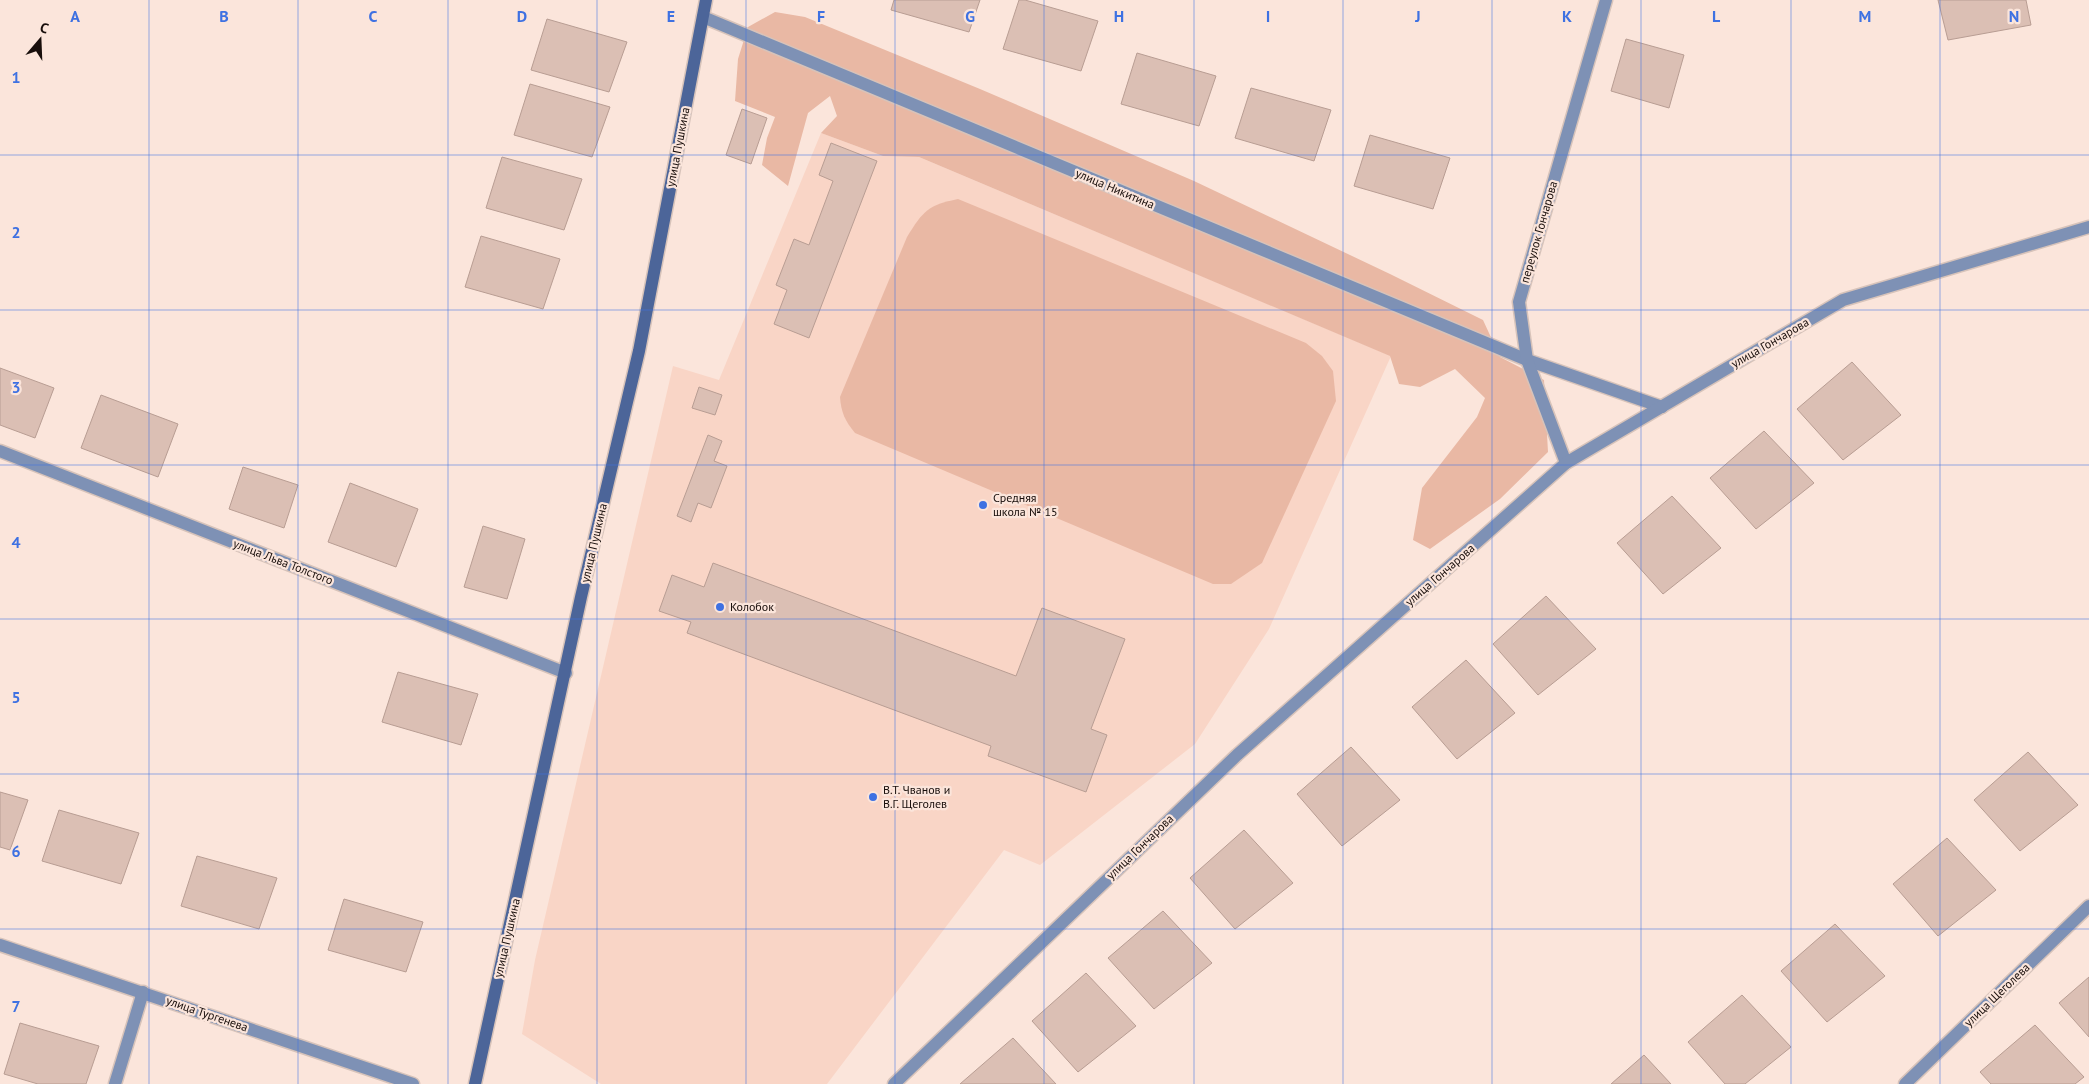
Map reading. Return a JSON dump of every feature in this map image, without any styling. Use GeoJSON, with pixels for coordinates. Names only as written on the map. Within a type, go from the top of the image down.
{"type":"FeatureCollection","features":[{"type":"Feature","properties":{"kind":"street","name":"улица Пушкина"},"geometry":{"type":"LineString","coordinates":[[475,1084],[566,673],[581,597],[639,351],[706,0]]}},
{"type":"Feature","properties":{"kind":"street","name":"переулок Гончарова"},"geometry":{"type":"LineString","coordinates":[[1566,463],[1527,360],[1519,302],[1606,0]]}},
{"type":"Feature","properties":{"kind":"street","name":"улица Никитина"},"geometry":{"type":"LineString","coordinates":[[703,17],[1527,360],[1662,407]]}},
{"type":"Feature","properties":{"kind":"street","name":"улица Гончарова"},"geometry":{"type":"LineString","coordinates":[[894,1084],[1237,755],[1566,463],[1843,300],[2089,227]]}},
{"type":"Feature","properties":{"kind":"street","name":"улица Льва Толстого"},"geometry":{"type":"LineString","coordinates":[[0,451],[566,673]]}},
{"type":"Feature","properties":{"kind":"street","name":"улица Щеголева"},"geometry":{"type":"LineString","coordinates":[[1905,1084],[2089,906]]}},
{"type":"Feature","properties":{"kind":"street","name":"улица Тургенева"},"geometry":{"type":"LineString","coordinates":[[0,945],[413,1084]]}},
{"type":"Feature","properties":{"kind":"street"},"geometry":{"type":"LineString","coordinates":[[114,1084],[143,992]]}},
{"type":"Feature","properties":{"kind":"shaded area"},"geometry":{"type":"Polygon","coordinates":[[[775,12],[805,17],[980,89],[1194,181],[1483,320],[1500,357],[1544,380],[1548,452],[1500,499],[1430,549],[1413,540],[1422,488],[1477,417],[1485,398],[1455,369],[1420,387],[1399,384],[1390,356],[919,157],[883,156],[821,133],[837,116],[830,96],[808,113],[788,186],[762,165],[767,138],[775,117],[735,101],[738,59],[748,27],[775,12]]]}},
{"type":"Feature","properties":{"kind":"shaded area","name":"Средняя школа № 15"},"geometry":{"type":"Polygon","coordinates":[[[821,133],[883,156],[919,157],[1391,356],[1269,629],[1195,744],[1040,865],[1004,850],[827,1084],[601,1084],[522,1034],[535,960],[673,366],[719,380],[821,133]]]}},
{"type":"Feature","properties":{"kind":"shaded area"},"geometry":{"type":"Polygon","coordinates":[[[958,199],[1306,343],[1322,356],[1333,371],[1336,401],[1262,563],[1231,584],[1213,584],[855,433],[844,416],[840,397],[907,237],[927,210],[958,199]]]}},
{"type":"Feature","properties":{"kind":"building"},"geometry":{"type":"Polygon","coordinates":[[[894,0],[980,0],[969,32],[891,10],[894,0]]]}},
{"type":"Feature","properties":{"kind":"building"},"geometry":{"type":"Polygon","coordinates":[[[1019,0],[1025,0],[1098,21],[1081,71],[1003,49],[1019,0]]]}},
{"type":"Feature","properties":{"kind":"building"},"geometry":{"type":"Polygon","coordinates":[[[1938,0],[2026,0],[2031,25],[1948,40],[1938,0]]]}},
{"type":"Feature","properties":{"kind":"building"},"geometry":{"type":"Polygon","coordinates":[[[547,19],[627,42],[609,92],[531,70],[547,19]]]}},
{"type":"Feature","properties":{"kind":"building"},"geometry":{"type":"Polygon","coordinates":[[[1626,39],[1684,55],[1669,108],[1611,91],[1626,39]]]}},
{"type":"Feature","properties":{"kind":"building"},"geometry":{"type":"Polygon","coordinates":[[[1137,53],[1216,76],[1199,126],[1121,104],[1137,53]]]}},
{"type":"Feature","properties":{"kind":"building"},"geometry":{"type":"Polygon","coordinates":[[[530,84],[610,107],[592,157],[514,135],[530,84]]]}},
{"type":"Feature","properties":{"kind":"building"},"geometry":{"type":"Polygon","coordinates":[[[1251,88],[1331,110],[1314,161],[1235,138],[1251,88]]]}},
{"type":"Feature","properties":{"kind":"building"},"geometry":{"type":"Polygon","coordinates":[[[742,109],[767,118],[751,164],[726,155],[742,109]]]}},
{"type":"Feature","properties":{"kind":"building"},"geometry":{"type":"Polygon","coordinates":[[[1370,135],[1450,158],[1433,209],[1354,186],[1370,135]]]}},
{"type":"Feature","properties":{"kind":"building"},"geometry":{"type":"Polygon","coordinates":[[[831,143],[877,161],[809,338],[774,324],[787,290],[776,285],[794,239],[809,245],[833,181],[819,175],[831,143]]]}},
{"type":"Feature","properties":{"kind":"building"},"geometry":{"type":"Polygon","coordinates":[[[502,157],[582,179],[564,230],[486,208],[502,157]]]}},
{"type":"Feature","properties":{"kind":"building"},"geometry":{"type":"Polygon","coordinates":[[[481,236],[560,259],[543,309],[465,287],[481,236]]]}},
{"type":"Feature","properties":{"kind":"building"},"geometry":{"type":"Polygon","coordinates":[[[1852,362],[1901,415],[1843,460],[1797,409],[1852,362]]]}},
{"type":"Feature","properties":{"kind":"building"},"geometry":{"type":"Polygon","coordinates":[[[0,368],[54,388],[35,438],[0,425],[0,368]]]}},
{"type":"Feature","properties":{"kind":"building"},"geometry":{"type":"Polygon","coordinates":[[[699,387],[722,395],[715,415],[692,408],[699,387]]]}},
{"type":"Feature","properties":{"kind":"building"},"geometry":{"type":"Polygon","coordinates":[[[101,395],[178,424],[158,477],[81,448],[101,395]]]}},
{"type":"Feature","properties":{"kind":"building"},"geometry":{"type":"Polygon","coordinates":[[[1764,431],[1814,483],[1756,529],[1710,478],[1764,431]]]}},
{"type":"Feature","properties":{"kind":"building"},"geometry":{"type":"Polygon","coordinates":[[[708,435],[722,441],[714,461],[727,466],[711,508],[698,503],[691,522],[677,516],[708,435]]]}},
{"type":"Feature","properties":{"kind":"building"},"geometry":{"type":"Polygon","coordinates":[[[243,467],[298,485],[284,528],[229,509],[243,467]]]}},
{"type":"Feature","properties":{"kind":"building"},"geometry":{"type":"Polygon","coordinates":[[[350,483],[418,509],[396,567],[328,542],[350,483]]]}},
{"type":"Feature","properties":{"kind":"building"},"geometry":{"type":"Polygon","coordinates":[[[1672,496],[1721,548],[1663,594],[1617,543],[1672,496]]]}},
{"type":"Feature","properties":{"kind":"building"},"geometry":{"type":"Polygon","coordinates":[[[483,526],[525,539],[507,599],[464,587],[483,526]]]}},
{"type":"Feature","properties":{"kind":"building"},"geometry":{"type":"Polygon","coordinates":[[[713,563],[1016,676],[1042,608],[1125,639],[1091,729],[1107,735],[1086,792],[988,756],[991,746],[687,633],[691,622],[659,611],[672,575],[704,587],[713,563]]]}},
{"type":"Feature","properties":{"kind":"building"},"geometry":{"type":"Polygon","coordinates":[[[1546,596],[1596,649],[1538,695],[1493,644],[1546,596]]]}},
{"type":"Feature","properties":{"kind":"building"},"geometry":{"type":"Polygon","coordinates":[[[1466,660],[1515,713],[1457,759],[1412,707],[1466,660]]]}},
{"type":"Feature","properties":{"kind":"building"},"geometry":{"type":"Polygon","coordinates":[[[398,672],[478,694],[461,745],[382,722],[398,672]]]}},
{"type":"Feature","properties":{"kind":"building"},"geometry":{"type":"Polygon","coordinates":[[[1351,747],[1400,800],[1342,846],[1297,794],[1351,747]]]}},
{"type":"Feature","properties":{"kind":"building"},"geometry":{"type":"Polygon","coordinates":[[[2028,752],[2078,805],[2020,851],[1974,800],[2028,752]]]}},
{"type":"Feature","properties":{"kind":"building"},"geometry":{"type":"Polygon","coordinates":[[[0,792],[28,800],[10,850],[0,847],[0,792]]]}},
{"type":"Feature","properties":{"kind":"building"},"geometry":{"type":"Polygon","coordinates":[[[59,810],[139,833],[121,884],[42,861],[59,810]]]}},
{"type":"Feature","properties":{"kind":"building"},"geometry":{"type":"Polygon","coordinates":[[[1244,830],[1293,883],[1235,929],[1190,878],[1244,830]]]}},
{"type":"Feature","properties":{"kind":"building"},"geometry":{"type":"Polygon","coordinates":[[[1947,838],[1996,890],[1938,936],[1893,884],[1947,838]]]}},
{"type":"Feature","properties":{"kind":"building"},"geometry":{"type":"Polygon","coordinates":[[[197,856],[277,878],[259,929],[181,906],[197,856]]]}},
{"type":"Feature","properties":{"kind":"building"},"geometry":{"type":"Polygon","coordinates":[[[344,899],[423,922],[406,972],[328,950],[344,899]]]}},
{"type":"Feature","properties":{"kind":"building"},"geometry":{"type":"Polygon","coordinates":[[[1163,911],[1212,963],[1154,1009],[1108,958],[1163,911]]]}},
{"type":"Feature","properties":{"kind":"building"},"geometry":{"type":"Polygon","coordinates":[[[1835,924],[1885,976],[1827,1022],[1781,971],[1835,924]]]}},
{"type":"Feature","properties":{"kind":"building"},"geometry":{"type":"Polygon","coordinates":[[[1086,973],[1136,1026],[1078,1072],[1032,1021],[1086,973]]]}},
{"type":"Feature","properties":{"kind":"building"},"geometry":{"type":"Polygon","coordinates":[[[2089,977],[2089,1037],[2059,1003],[2089,977]]]}},
{"type":"Feature","properties":{"kind":"building"},"geometry":{"type":"Polygon","coordinates":[[[1742,995],[1791,1047],[1745,1084],[1725,1084],[1688,1042],[1742,995]]]}},
{"type":"Feature","properties":{"kind":"building"},"geometry":{"type":"Polygon","coordinates":[[[20,1023],[99,1046],[86,1084],[38,1084],[4,1074],[20,1023]]]}},
{"type":"Feature","properties":{"kind":"building"},"geometry":{"type":"Polygon","coordinates":[[[2035,1025],[2084,1077],[2075,1084],[1991,1084],[1980,1072],[2035,1025]]]}},
{"type":"Feature","properties":{"kind":"building"},"geometry":{"type":"Polygon","coordinates":[[[1013,1038],[1056,1084],[960,1084],[1013,1038]]]}},
{"type":"Feature","properties":{"kind":"building"},"geometry":{"type":"Polygon","coordinates":[[[1644,1055],[1671,1084],[1611,1084],[1644,1055]]]}},
{"type":"Feature","properties":{"kind":"place","name":"Средняя школа № 15"},"geometry":{"type":"Point","coordinates":[983,505]}},
{"type":"Feature","properties":{"kind":"place","name":"Колобок"},"geometry":{"type":"Point","coordinates":[720,607]}},
{"type":"Feature","properties":{"kind":"place","name":"В.Т. Чванов и В.Г. Щеголев"},"geometry":{"type":"Point","coordinates":[873,797]}}]}
